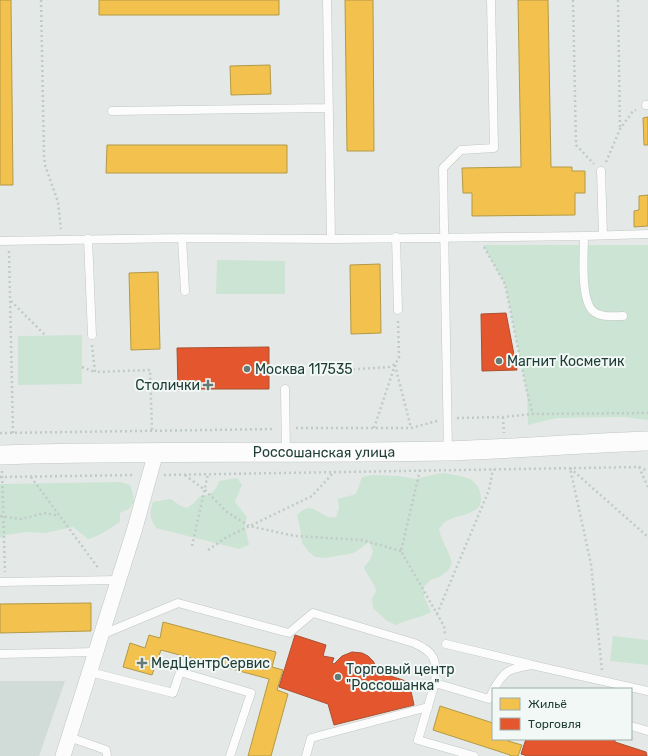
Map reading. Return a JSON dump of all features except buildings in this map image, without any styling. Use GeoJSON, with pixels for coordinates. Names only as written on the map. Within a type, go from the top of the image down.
{"type":"FeatureCollection","features":[{"type":"Feature","properties":{"kind":"street","name":"Россошанская улица"},"geometry":{"type":"LineString","coordinates":[[0,454],[448,451],[579,443],[648,441]]}},
{"type":"Feature","properties":{"kind":"street"},"geometry":{"type":"LineString","coordinates":[[63,756],[101,635],[113,580],[136,528],[156,452]]}},
{"type":"Feature","properties":{"kind":"lane"},"geometry":{"type":"LineString","coordinates":[[327,0],[331,239]]}},
{"type":"Feature","properties":{"kind":"lane"},"geometry":{"type":"LineString","coordinates":[[448,451],[443,168],[461,150],[494,148],[491,0]]}},
{"type":"Feature","properties":{"kind":"lane"},"geometry":{"type":"LineString","coordinates":[[112,111],[329,108]]}},
{"type":"Feature","properties":{"kind":"lane"},"geometry":{"type":"LineString","coordinates":[[601,171],[603,235]]}},
{"type":"Feature","properties":{"kind":"lane"},"geometry":{"type":"LineString","coordinates":[[0,241],[182,238],[331,239],[648,234]]}},
{"type":"Feature","properties":{"kind":"lane"},"geometry":{"type":"LineString","coordinates":[[584,236],[584,286],[587,300],[593,312],[607,317],[623,316]]}},
{"type":"Feature","properties":{"kind":"lane"},"geometry":{"type":"LineString","coordinates":[[396,237],[398,310]]}},
{"type":"Feature","properties":{"kind":"lane"},"geometry":{"type":"LineString","coordinates":[[182,238],[185,291]]}},
{"type":"Feature","properties":{"kind":"lane"},"geometry":{"type":"LineString","coordinates":[[88,239],[92,335]]}},
{"type":"Feature","properties":{"kind":"lane"},"geometry":{"type":"LineString","coordinates":[[285,389],[286,453]]}},
{"type":"Feature","properties":{"kind":"lane"},"geometry":{"type":"LineString","coordinates":[[3,582],[113,580]]}},
{"type":"Feature","properties":{"kind":"lane"},"geometry":{"type":"LineString","coordinates":[[101,635],[178,603],[288,633],[313,613],[414,643],[425,648],[434,657],[436,669],[435,683],[418,740],[474,756]]}},
{"type":"Feature","properties":{"kind":"lane"},"geometry":{"type":"LineString","coordinates":[[446,644],[532,665],[603,680],[648,692]]}},
{"type":"Feature","properties":{"kind":"lane"},"geometry":{"type":"LineString","coordinates":[[0,654],[96,652]]}},
{"type":"Feature","properties":{"kind":"lane"},"geometry":{"type":"LineString","coordinates":[[495,688],[501,676],[513,669],[532,665]]}},
{"type":"Feature","properties":{"kind":"lane"},"geometry":{"type":"LineString","coordinates":[[90,672],[174,693],[180,672],[251,693],[230,756]]}},
{"type":"Feature","properties":{"kind":"lane"},"geometry":{"type":"LineString","coordinates":[[435,683],[491,700]]}},
{"type":"Feature","properties":{"kind":"lane"},"geometry":{"type":"LineString","coordinates":[[306,756],[311,738],[428,707]]}},
{"type":"Feature","properties":{"kind":"lane"},"geometry":{"type":"LineString","coordinates":[[632,726],[648,731]]}},
{"type":"Feature","properties":{"kind":"lane"},"geometry":{"type":"LineString","coordinates":[[69,737],[106,750],[107,756]]}},
{"type":"Feature","properties":{"kind":"path"},"geometry":{"type":"LineString","coordinates":[[41,0],[44,155],[58,202],[63,240]]}},
{"type":"Feature","properties":{"kind":"path"},"geometry":{"type":"LineString","coordinates":[[573,0],[576,145],[601,171],[620,130],[633,111],[647,105]]}},
{"type":"Feature","properties":{"kind":"path"},"geometry":{"type":"LineString","coordinates":[[618,0],[620,130]]}},
{"type":"Feature","properties":{"kind":"path"},"geometry":{"type":"LineString","coordinates":[[477,236],[504,284],[533,414]]}},
{"type":"Feature","properties":{"kind":"path"},"geometry":{"type":"LineString","coordinates":[[9,241],[14,433]]}},
{"type":"Feature","properties":{"kind":"path"},"geometry":{"type":"LineString","coordinates":[[10,301],[46,336]]}},
{"type":"Feature","properties":{"kind":"path"},"geometry":{"type":"LineString","coordinates":[[374,428],[395,364],[399,358],[398,310]]}},
{"type":"Feature","properties":{"kind":"path"},"geometry":{"type":"LineString","coordinates":[[92,335],[95,372]]}},
{"type":"Feature","properties":{"kind":"path"},"geometry":{"type":"LineString","coordinates":[[395,364],[412,428]]}},
{"type":"Feature","properties":{"kind":"path"},"geometry":{"type":"LineString","coordinates":[[343,370],[389,367],[395,364]]}},
{"type":"Feature","properties":{"kind":"path"},"geometry":{"type":"LineString","coordinates":[[82,367],[95,372],[150,370],[152,431]]}},
{"type":"Feature","properties":{"kind":"path"},"geometry":{"type":"LineString","coordinates":[[0,433],[286,428],[412,428],[447,419],[503,417],[533,414],[648,413]]}},
{"type":"Feature","properties":{"kind":"path"},"geometry":{"type":"LineString","coordinates":[[503,417],[504,438]]}},
{"type":"Feature","properties":{"kind":"path"},"geometry":{"type":"LineString","coordinates":[[639,467],[648,487]]}},
{"type":"Feature","properties":{"kind":"path"},"geometry":{"type":"LineString","coordinates":[[158,475],[639,467],[648,471]]}},
{"type":"Feature","properties":{"kind":"path"},"geometry":{"type":"LineString","coordinates":[[570,468],[648,537]]}},
{"type":"Feature","properties":{"kind":"path"},"geometry":{"type":"LineString","coordinates":[[570,468],[591,564],[603,680]]}},
{"type":"Feature","properties":{"kind":"path"},"geometry":{"type":"LineString","coordinates":[[437,614],[489,490],[493,469]]}},
{"type":"Feature","properties":{"kind":"path"},"geometry":{"type":"LineString","coordinates":[[420,470],[401,551],[444,626],[446,644]]}},
{"type":"Feature","properties":{"kind":"path"},"geometry":{"type":"LineString","coordinates":[[208,550],[227,537],[312,496],[334,472]]}},
{"type":"Feature","properties":{"kind":"path"},"geometry":{"type":"LineString","coordinates":[[185,474],[205,490],[227,512],[249,526],[295,536],[362,540],[401,551]]}},
{"type":"Feature","properties":{"kind":"path"},"geometry":{"type":"LineString","coordinates":[[192,546],[208,474]]}},
{"type":"Feature","properties":{"kind":"path"},"geometry":{"type":"LineString","coordinates":[[3,582],[1,477],[140,475]]}},
{"type":"Feature","properties":{"kind":"path"},"geometry":{"type":"LineString","coordinates":[[30,477],[113,580]]}},
{"type":"Feature","properties":{"kind":"path"},"geometry":{"type":"LineString","coordinates":[[2,516],[21,519],[45,513],[60,516]]}},
{"type":"Feature","properties":{"kind":"shaded area"},"geometry":{"type":"Polygon","coordinates":[[[0,681],[65,681],[39,756],[0,756],[0,681]]]}},
{"type":"Feature","properties":{"kind":"green space"},"geometry":{"type":"Polygon","coordinates":[[[483,245],[648,245],[648,420],[623,417],[557,418],[528,425],[527,392],[505,284],[483,245]]]}},
{"type":"Feature","properties":{"kind":"green space"},"geometry":{"type":"Polygon","coordinates":[[[217,260],[285,261],[285,294],[216,294],[217,260]]]}},
{"type":"Feature","properties":{"kind":"green space"},"geometry":{"type":"Polygon","coordinates":[[[82,335],[82,384],[18,385],[18,336],[82,335]]]}},
{"type":"Feature","properties":{"kind":"green space"},"geometry":{"type":"Polygon","coordinates":[[[445,473],[466,478],[475,482],[480,492],[481,500],[479,506],[475,510],[450,519],[439,529],[441,538],[452,563],[448,571],[439,577],[430,580],[424,587],[424,596],[431,612],[396,625],[387,621],[373,608],[372,599],[376,591],[374,584],[364,567],[370,560],[373,551],[369,542],[354,553],[325,558],[315,557],[302,543],[297,515],[306,509],[312,508],[327,517],[336,517],[339,508],[338,499],[356,494],[362,477],[372,475],[399,476],[416,479],[445,473]]]}},
{"type":"Feature","properties":{"kind":"green space"},"geometry":{"type":"Polygon","coordinates":[[[237,478],[242,485],[235,502],[247,517],[245,526],[249,545],[239,549],[156,528],[154,525],[151,519],[153,502],[171,499],[179,505],[187,508],[200,496],[207,495],[215,490],[219,481],[237,478]]]}},
{"type":"Feature","properties":{"kind":"green space"},"geometry":{"type":"Polygon","coordinates":[[[121,482],[130,485],[134,502],[129,509],[120,513],[120,522],[97,536],[88,539],[73,527],[45,533],[26,532],[6,535],[0,538],[0,484],[121,482]]]}},
{"type":"Feature","properties":{"kind":"green space"},"geometry":{"type":"Polygon","coordinates":[[[613,636],[648,640],[648,665],[610,661],[613,636]]]}},
{"type":"Feature","properties":{"kind":"place","name":"Магнит Косметик"},"geometry":{"type":"Point","coordinates":[499,361]}},
{"type":"Feature","properties":{"kind":"place","name":"Москва 117535"},"geometry":{"type":"Point","coordinates":[247,369]}},
{"type":"Feature","properties":{"kind":"place","name":"Столички"},"geometry":{"type":"Point","coordinates":[208,385]}},
{"type":"Feature","properties":{"kind":"place","name":"МедЦентрСервис"},"geometry":{"type":"Point","coordinates":[142,663]}},
{"type":"Feature","properties":{"kind":"place","name":"Торговый центр \"Россошанка\""},"geometry":{"type":"Point","coordinates":[338,677]}}]}
